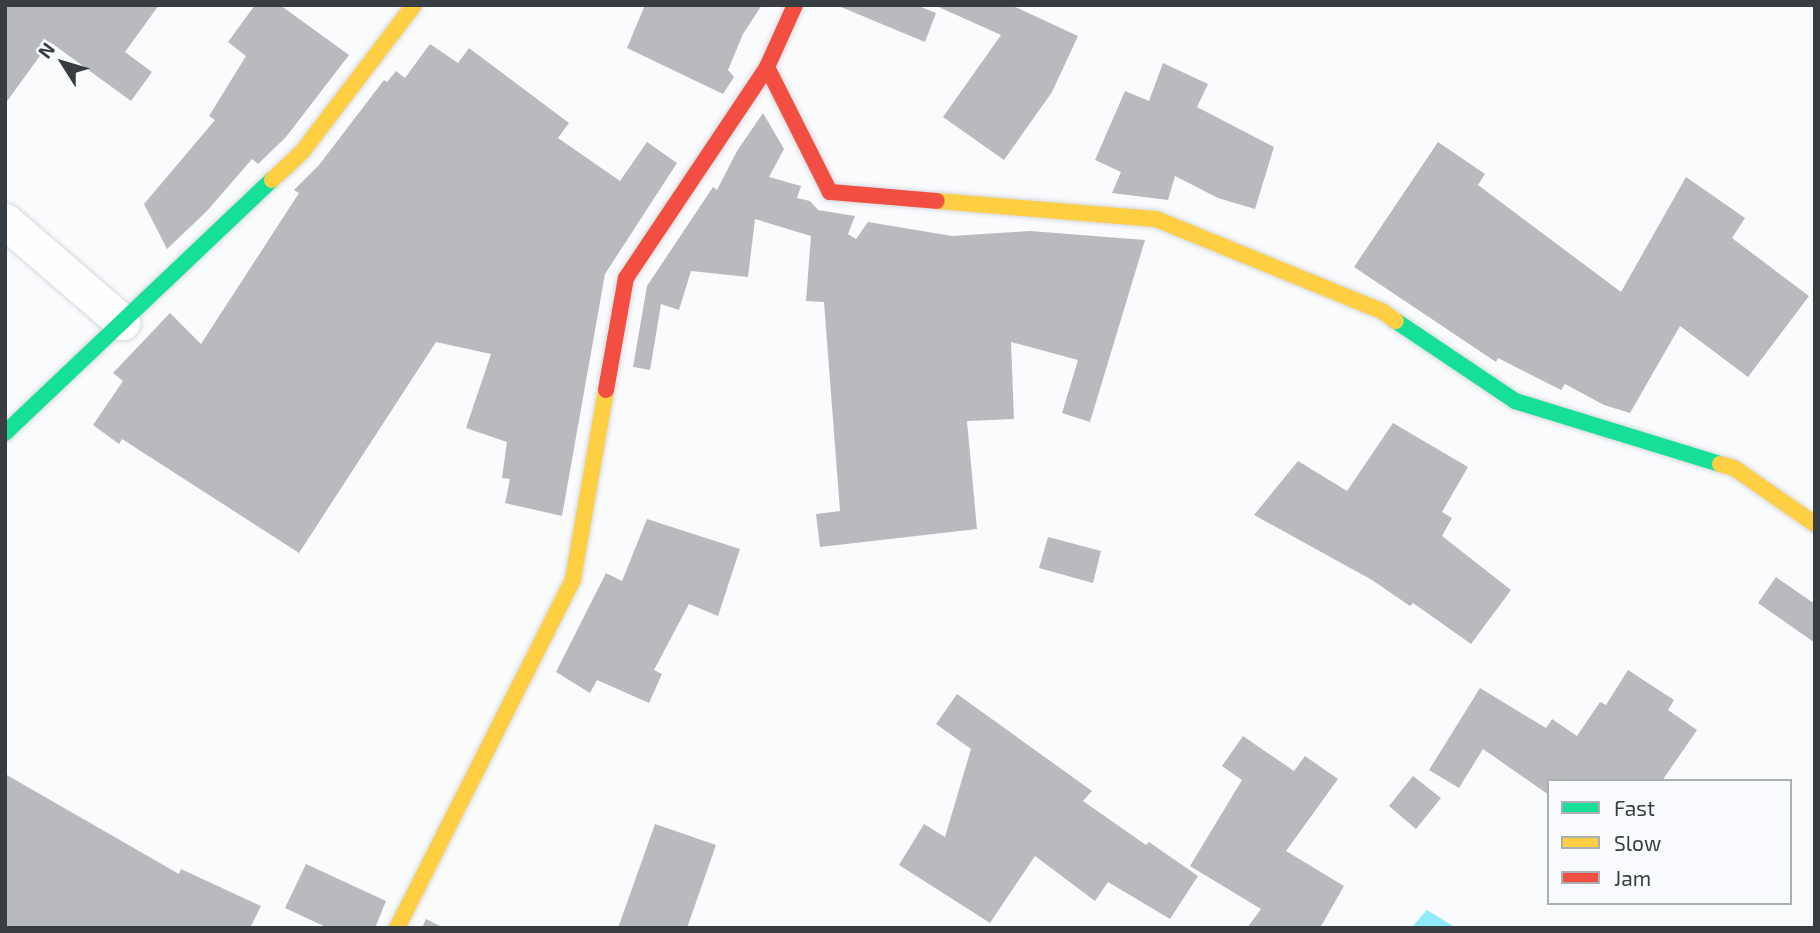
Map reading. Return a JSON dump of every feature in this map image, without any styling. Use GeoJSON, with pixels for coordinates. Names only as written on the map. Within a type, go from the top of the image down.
{"type":"FeatureCollection","features":[{"type":"Feature","properties":{"kind":"street"},"geometry":{"type":"LineString","coordinates":[[5,433],[302,152],[414,5]]}},
{"type":"Feature","properties":{"kind":"street"},"geometry":{"type":"LineString","coordinates":[[397,928],[573,579],[626,278],[767,67],[795,5]]}},
{"type":"Feature","properties":{"kind":"street"},"geometry":{"type":"LineString","coordinates":[[767,67],[830,192],[1156,219],[1382,311],[1515,401],[1734,468],[1815,524]]}},
{"type":"Feature","properties":{"kind":"street"},"geometry":{"type":"LineString","coordinates":[[5,221],[122,322]]}},
{"type":"Feature","properties":{"kind":"water"},"geometry":{"type":"Polygon","coordinates":[[[1427,910],[1456,928],[1411,928],[1427,910]]]}},
{"type":"Feature","properties":{"kind":"building"},"geometry":{"type":"Polygon","coordinates":[[[5,5],[159,5],[125,52],[152,72],[131,101],[50,42],[5,104],[5,5]]]}},
{"type":"Feature","properties":{"kind":"building"},"geometry":{"type":"Polygon","coordinates":[[[255,5],[280,5],[349,55],[286,137],[258,164],[252,159],[207,211],[167,249],[144,204],[215,120],[209,116],[246,56],[228,42],[255,5]]]}},
{"type":"Feature","properties":{"kind":"building"},"geometry":{"type":"Polygon","coordinates":[[[645,5],[762,5],[743,34],[728,70],[734,77],[723,94],[627,48],[645,5]]]}},
{"type":"Feature","properties":{"kind":"building"},"geometry":{"type":"Polygon","coordinates":[[[836,5],[916,5],[936,13],[925,42],[836,5]]]}},
{"type":"Feature","properties":{"kind":"building"},"geometry":{"type":"Polygon","coordinates":[[[934,5],[1011,5],[1078,36],[1052,92],[1004,160],[943,117],[1001,35],[934,5]]]}},
{"type":"Feature","properties":{"kind":"building"},"geometry":{"type":"Polygon","coordinates":[[[430,44],[458,63],[469,48],[569,123],[558,138],[620,181],[647,142],[677,163],[605,274],[562,516],[505,503],[510,479],[502,478],[507,442],[466,428],[491,354],[436,342],[299,553],[122,439],[119,444],[93,425],[123,381],[113,373],[170,313],[201,344],[299,193],[294,190],[319,165],[384,80],[387,82],[396,71],[405,78],[430,44]]]}},
{"type":"Feature","properties":{"kind":"building"},"geometry":{"type":"Polygon","coordinates":[[[1163,63],[1208,84],[1197,107],[1274,147],[1255,209],[1218,198],[1175,176],[1168,200],[1112,193],[1121,172],[1095,160],[1125,91],[1149,101],[1163,63]]]}},
{"type":"Feature","properties":{"kind":"building"},"geometry":{"type":"Polygon","coordinates":[[[763,113],[784,149],[769,177],[801,186],[797,198],[810,201],[818,210],[855,216],[848,234],[856,239],[868,222],[952,236],[1030,231],[1145,240],[1090,422],[1062,413],[1078,360],[1011,342],[1014,419],[967,421],[977,529],[820,547],[816,514],[840,511],[824,302],[806,301],[811,236],[755,219],[748,277],[691,271],[679,310],[661,304],[650,370],[633,367],[647,286],[713,187],[717,190],[737,151],[763,113]]]}},
{"type":"Feature","properties":{"kind":"building"},"geometry":{"type":"Polygon","coordinates":[[[1438,142],[1485,174],[1478,185],[1621,292],[1686,177],[1745,218],[1732,238],[1809,296],[1748,377],[1680,326],[1630,413],[1604,405],[1565,384],[1561,390],[1498,358],[1496,362],[1354,267],[1438,142]]]}},
{"type":"Feature","properties":{"kind":"building"},"geometry":{"type":"Polygon","coordinates":[[[1393,423],[1468,467],[1442,512],[1452,518],[1442,536],[1511,590],[1471,644],[1413,603],[1410,606],[1372,580],[1254,515],[1298,461],[1347,491],[1393,423]]]}},
{"type":"Feature","properties":{"kind":"building"},"geometry":{"type":"Polygon","coordinates":[[[647,519],[740,549],[718,616],[689,604],[654,670],[662,674],[649,703],[597,680],[590,693],[556,672],[606,573],[622,581],[647,519]]]}},
{"type":"Feature","properties":{"kind":"building"},"geometry":{"type":"Polygon","coordinates":[[[1048,537],[1101,551],[1093,583],[1039,568],[1048,537]]]}},
{"type":"Feature","properties":{"kind":"building"},"geometry":{"type":"Polygon","coordinates":[[[1776,577],[1815,604],[1815,643],[1758,603],[1776,577]]]}},
{"type":"Feature","properties":{"kind":"building"},"geometry":{"type":"Polygon","coordinates":[[[1628,670],[1674,700],[1668,710],[1697,730],[1663,779],[1547,779],[1547,794],[1483,749],[1459,788],[1429,770],[1480,688],[1546,728],[1552,719],[1577,736],[1600,702],[1606,705],[1628,670]]]}},
{"type":"Feature","properties":{"kind":"building"},"geometry":{"type":"Polygon","coordinates":[[[957,694],[1092,791],[1083,801],[1146,845],[1149,842],[1198,876],[1170,919],[1108,882],[1095,901],[1035,856],[990,923],[899,865],[924,824],[945,837],[971,749],[936,724],[957,694]]]}},
{"type":"Feature","properties":{"kind":"building"},"geometry":{"type":"Polygon","coordinates":[[[1243,736],[1294,771],[1305,756],[1338,779],[1286,851],[1344,886],[1320,928],[1247,928],[1261,909],[1190,866],[1242,780],[1222,766],[1243,736]]]}},
{"type":"Feature","properties":{"kind":"building"},"geometry":{"type":"Polygon","coordinates":[[[5,774],[179,874],[181,869],[261,906],[250,928],[5,928],[5,774]]]}},
{"type":"Feature","properties":{"kind":"building"},"geometry":{"type":"Polygon","coordinates":[[[1413,776],[1441,798],[1416,829],[1389,806],[1413,776]]]}},
{"type":"Feature","properties":{"kind":"building"},"geometry":{"type":"Polygon","coordinates":[[[655,824],[716,845],[687,928],[618,928],[655,824]]]}},
{"type":"Feature","properties":{"kind":"building"},"geometry":{"type":"Polygon","coordinates":[[[306,864],[386,901],[375,928],[328,928],[285,908],[306,864]]]}},
{"type":"Feature","properties":{"kind":"building"},"geometry":{"type":"Polygon","coordinates":[[[426,919],[444,928],[422,928],[426,919]]]}},
{"type":"Feature","properties":{"kind":"traffic: fast"},"geometry":{"type":"LineString","coordinates":[[5,433],[272,180]]}},
{"type":"Feature","properties":{"kind":"traffic: fast"},"geometry":{"type":"LineString","coordinates":[[1396,321],[1515,401],[1720,464]]}},
{"type":"Feature","properties":{"kind":"traffic: slow"},"geometry":{"type":"LineString","coordinates":[[272,180],[302,152],[414,5]]}},
{"type":"Feature","properties":{"kind":"traffic: slow"},"geometry":{"type":"LineString","coordinates":[[937,201],[1156,219],[1382,311],[1396,321]]}},
{"type":"Feature","properties":{"kind":"traffic: slow"},"geometry":{"type":"LineString","coordinates":[[397,928],[573,579],[606,390]]}},
{"type":"Feature","properties":{"kind":"traffic: slow"},"geometry":{"type":"LineString","coordinates":[[1720,464],[1734,468],[1815,524]]}},
{"type":"Feature","properties":{"kind":"traffic: jam"},"geometry":{"type":"LineString","coordinates":[[795,5],[767,67],[830,192],[937,201]]}},
{"type":"Feature","properties":{"kind":"traffic: jam"},"geometry":{"type":"LineString","coordinates":[[606,390],[626,278],[767,67]]}}]}
